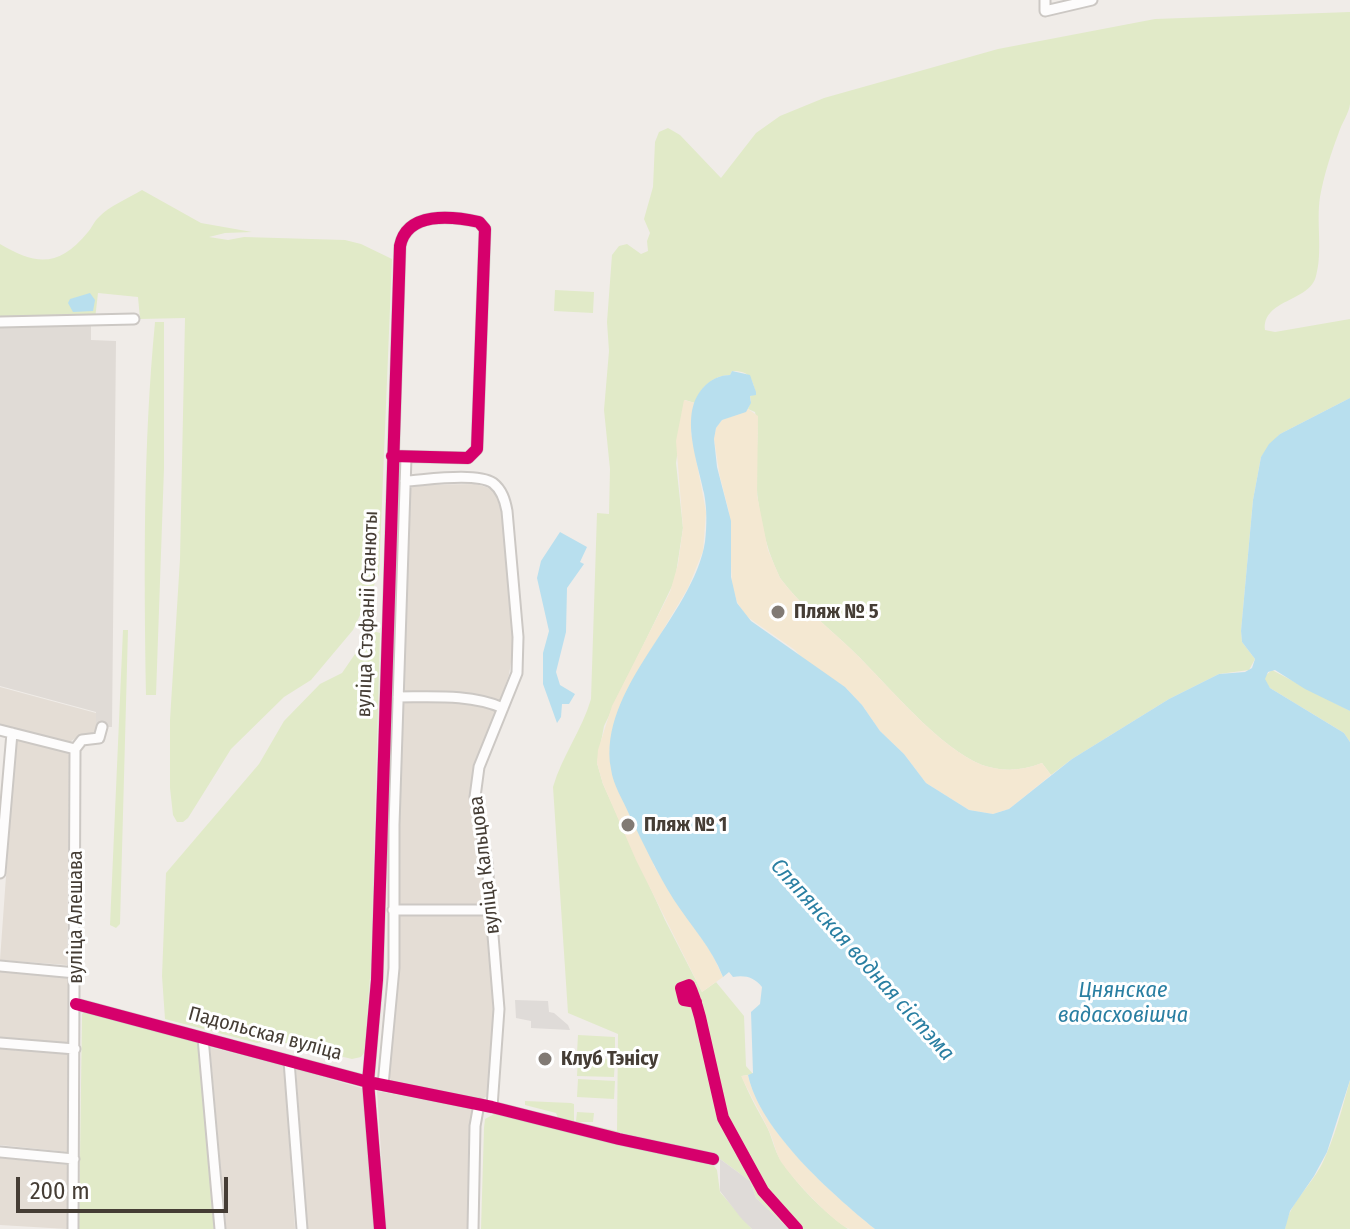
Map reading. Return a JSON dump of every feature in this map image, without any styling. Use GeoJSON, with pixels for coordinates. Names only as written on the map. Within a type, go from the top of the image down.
{"type":"FeatureCollection","features":[{"type":"Feature","properties":{"kind":"street"},"geometry":{"type":"LineString","coordinates":[[1050,4],[1092,0]]}},
{"type":"Feature","properties":{"kind":"street","name":"вуліца Стэфаніі Станюты"},"geometry":{"type":"LineString","coordinates":[[380,1229],[368,1082],[377,980],[392,456],[402,236],[414,223],[431,219],[474,221],[485,229],[477,449],[468,458],[406,457]]}},
{"type":"Feature","properties":{"kind":"street"},"geometry":{"type":"LineString","coordinates":[[0,322],[134,319]]}},
{"type":"Feature","properties":{"kind":"street"},"geometry":{"type":"LineString","coordinates":[[383,1085],[394,968],[406,457],[392,456]]}},
{"type":"Feature","properties":{"kind":"street","name":"вуліца Кальцова"},"geometry":{"type":"LineString","coordinates":[[405,481],[481,479],[494,484],[503,495],[507,511],[517,673],[479,767],[475,797],[487,862],[499,1009],[492,1107]]}},
{"type":"Feature","properties":{"kind":"street"},"geometry":{"type":"LineString","coordinates":[[398,697],[447,697],[503,708]]}},
{"type":"Feature","properties":{"kind":"street"},"geometry":{"type":"LineString","coordinates":[[0,730],[75,749],[82,740],[99,738],[102,727]]}},
{"type":"Feature","properties":{"kind":"street"},"geometry":{"type":"LineString","coordinates":[[0,873],[12,733]]}},
{"type":"Feature","properties":{"kind":"street","name":"вуліца Алешава"},"geometry":{"type":"LineString","coordinates":[[73,1229],[75,749]]}},
{"type":"Feature","properties":{"kind":"street"},"geometry":{"type":"LineString","coordinates":[[393,910],[491,910]]}},
{"type":"Feature","properties":{"kind":"street"},"geometry":{"type":"LineString","coordinates":[[0,966],[76,973]]}},
{"type":"Feature","properties":{"kind":"street","name":"Падольская вуліца"},"geometry":{"type":"LineString","coordinates":[[76,1004],[368,1082],[479,1104],[713,1159]]}},
{"type":"Feature","properties":{"kind":"street"},"geometry":{"type":"LineString","coordinates":[[203,1038],[220,1229]]}},
{"type":"Feature","properties":{"kind":"street"},"geometry":{"type":"LineString","coordinates":[[0,1043],[75,1049]]}},
{"type":"Feature","properties":{"kind":"street"},"geometry":{"type":"LineString","coordinates":[[289,1061],[302,1229]]}},
{"type":"Feature","properties":{"kind":"street"},"geometry":{"type":"LineString","coordinates":[[473,1229],[475,1126],[479,1104]]}},
{"type":"Feature","properties":{"kind":"street"},"geometry":{"type":"LineString","coordinates":[[0,1152],[74,1159]]}},
{"type":"Feature","properties":{"kind":"shaded area"},"geometry":{"type":"Polygon","coordinates":[[[91,324],[91,340],[116,341],[112,727],[96,727],[96,712],[0,686],[0,326],[91,324]]]}},
{"type":"Feature","properties":{"kind":"shaded area"},"geometry":{"type":"Polygon","coordinates":[[[475,484],[494,489],[502,505],[514,643],[509,675],[497,701],[448,692],[405,692],[402,689],[409,490],[414,485],[475,484]]]}},
{"type":"Feature","properties":{"kind":"shaded area"},"geometry":{"type":"Polygon","coordinates":[[[0,687],[96,713],[96,735],[79,736],[68,743],[0,725],[0,687]]]}},
{"type":"Feature","properties":{"kind":"shaded area"},"geometry":{"type":"Polygon","coordinates":[[[406,700],[471,703],[496,711],[474,766],[471,787],[470,807],[485,905],[397,905],[402,703],[406,700]]]}},
{"type":"Feature","properties":{"kind":"shaded area"},"geometry":{"type":"Polygon","coordinates":[[[16,737],[69,751],[67,965],[0,960],[16,737]]]}},
{"type":"Feature","properties":{"kind":"shaded area"},"geometry":{"type":"Polygon","coordinates":[[[487,912],[493,1011],[490,1094],[483,1099],[391,1081],[397,992],[397,916],[400,913],[487,912]]]}},
{"type":"Feature","properties":{"kind":"shaded area"},"geometry":{"type":"Polygon","coordinates":[[[0,971],[68,978],[70,1043],[0,1037],[0,971]]]}},
{"type":"Feature","properties":{"kind":"shaded area"},"geometry":{"type":"Polygon","coordinates":[[[515,1000],[548,1001],[549,1012],[568,1025],[570,1030],[531,1028],[531,1021],[516,1018],[515,1000]]]}},
{"type":"Feature","properties":{"kind":"shaded area"},"geometry":{"type":"Polygon","coordinates":[[[210,1047],[284,1066],[295,1229],[226,1229],[210,1047]]]}},
{"type":"Feature","properties":{"kind":"shaded area"},"geometry":{"type":"Polygon","coordinates":[[[0,1049],[71,1054],[68,1152],[0,1145],[0,1049]]]}},
{"type":"Feature","properties":{"kind":"shaded area"},"geometry":{"type":"Polygon","coordinates":[[[296,1069],[365,1089],[375,1229],[307,1229],[296,1069]]]}},
{"type":"Feature","properties":{"kind":"shaded area"},"geometry":{"type":"Polygon","coordinates":[[[377,1091],[477,1109],[473,1229],[386,1229],[377,1091]]]}},
{"type":"Feature","properties":{"kind":"shaded area"},"geometry":{"type":"Polygon","coordinates":[[[0,1158],[68,1165],[67,1229],[0,1225],[0,1158]]]}},
{"type":"Feature","properties":{"kind":"shaded area"},"geometry":{"type":"Polygon","coordinates":[[[720,1159],[750,1181],[756,1198],[789,1229],[752,1229],[741,1218],[720,1191],[720,1159]]]}},
{"type":"Feature","properties":{"kind":"green space"},"geometry":{"type":"Polygon","coordinates":[[[1350,12],[1350,104],[1320,197],[1316,276],[1305,291],[1271,312],[1265,330],[1275,332],[1350,319],[1350,398],[1280,434],[1261,457],[1253,500],[1241,631],[1242,642],[1255,659],[1249,670],[1219,674],[1169,699],[1051,775],[1042,763],[1012,770],[982,765],[966,757],[932,730],[780,578],[765,539],[759,511],[757,426],[755,412],[748,409],[750,396],[756,394],[749,376],[732,371],[730,375],[708,383],[695,403],[685,400],[676,463],[683,528],[675,580],[604,726],[597,763],[603,784],[665,920],[702,992],[716,982],[744,1016],[746,1066],[753,1074],[742,1076],[779,1158],[812,1198],[848,1229],[789,1229],[756,1198],[750,1181],[720,1159],[685,1148],[562,1121],[556,1113],[525,1105],[525,1101],[571,1103],[574,1104],[574,1121],[577,1112],[594,1113],[593,1122],[578,1122],[617,1131],[618,1034],[568,1013],[553,787],[591,699],[597,513],[609,514],[610,469],[604,410],[612,255],[619,246],[627,244],[641,254],[648,251],[650,233],[644,219],[653,187],[655,142],[659,132],[668,128],[680,135],[721,178],[756,133],[780,116],[824,98],[998,49],[1155,19],[1350,12]]]}},
{"type":"Feature","properties":{"kind":"green space"},"geometry":{"type":"Polygon","coordinates":[[[142,190],[201,223],[252,232],[209,237],[228,240],[244,237],[345,240],[392,259],[379,575],[353,630],[311,680],[284,697],[231,749],[183,822],[177,822],[173,815],[170,720],[180,559],[185,318],[140,319],[138,297],[98,293],[95,319],[0,322],[0,244],[36,259],[57,257],[77,243],[103,213],[142,190]]]}},
{"type":"Feature","properties":{"kind":"green space"},"geometry":{"type":"Polygon","coordinates":[[[555,290],[594,292],[593,313],[554,311],[555,290]]]}},
{"type":"Feature","properties":{"kind":"green space"},"geometry":{"type":"Polygon","coordinates":[[[155,322],[164,322],[164,468],[156,695],[146,695],[146,462],[155,322]]]}},
{"type":"Feature","properties":{"kind":"green space"},"geometry":{"type":"Polygon","coordinates":[[[123,630],[128,630],[120,924],[116,928],[110,925],[123,630]]]}},
{"type":"Feature","properties":{"kind":"green space"},"geometry":{"type":"Polygon","coordinates":[[[373,631],[380,633],[371,965],[364,1053],[352,1059],[273,1040],[257,1043],[165,1019],[162,976],[166,873],[259,764],[284,721],[320,684],[342,673],[373,631]]]}},
{"type":"Feature","properties":{"kind":"green space"},"geometry":{"type":"Polygon","coordinates":[[[1272,670],[1350,711],[1350,742],[1344,733],[1270,688],[1265,676],[1272,670]]]}},
{"type":"Feature","properties":{"kind":"green space"},"geometry":{"type":"Polygon","coordinates":[[[87,1010],[198,1043],[214,1229],[79,1229],[82,1014],[87,1010]]]}},
{"type":"Feature","properties":{"kind":"green space"},"geometry":{"type":"Polygon","coordinates":[[[578,1035],[615,1037],[615,1055],[577,1053],[578,1035]]]}},
{"type":"Feature","properties":{"kind":"green space"},"geometry":{"type":"Polygon","coordinates":[[[578,1058],[615,1059],[614,1077],[577,1076],[578,1058]]]}},
{"type":"Feature","properties":{"kind":"green space"},"geometry":{"type":"Polygon","coordinates":[[[578,1079],[615,1081],[614,1099],[577,1097],[578,1079]]]}},
{"type":"Feature","properties":{"kind":"green space"},"geometry":{"type":"Polygon","coordinates":[[[1350,1080],[1350,1229],[1285,1229],[1290,1211],[1327,1154],[1350,1080]]]}},
{"type":"Feature","properties":{"kind":"green space"},"geometry":{"type":"Polygon","coordinates":[[[496,1113],[714,1166],[720,1192],[752,1229],[481,1229],[485,1119],[496,1113]]]}},
{"type":"Feature","properties":{"kind":"sand"},"geometry":{"type":"Polygon","coordinates":[[[684,400],[695,403],[691,432],[706,512],[703,551],[688,588],[635,677],[617,719],[654,866],[712,954],[723,977],[702,992],[636,860],[597,763],[612,706],[670,592],[678,564],[683,528],[676,441],[684,400]]]}},
{"type":"Feature","properties":{"kind":"sand","name":"Пляж № 5"},"geometry":{"type":"Polygon","coordinates":[[[748,409],[758,416],[757,495],[768,550],[780,578],[949,745],[982,765],[997,769],[1027,768],[1042,763],[1051,775],[1009,809],[993,814],[969,810],[926,783],[845,687],[806,662],[795,650],[746,616],[732,586],[729,512],[714,439],[716,428],[722,420],[748,409]]]}},
{"type":"Feature","properties":{"kind":"sand"},"geometry":{"type":"Polygon","coordinates":[[[748,1075],[755,1096],[782,1139],[819,1179],[875,1229],[850,1229],[843,1225],[792,1176],[780,1160],[766,1124],[741,1076],[748,1075]]]}},
{"type":"Feature","properties":{"kind":"water"},"geometry":{"type":"Polygon","coordinates":[[[90,293],[95,300],[93,311],[73,312],[68,303],[70,299],[90,293]]]}},
{"type":"Feature","properties":{"kind":"water","name":"Цнянскае вадасховішча"},"geometry":{"type":"Polygon","coordinates":[[[732,371],[750,375],[756,392],[756,395],[750,396],[751,403],[746,412],[722,420],[716,428],[714,439],[717,467],[731,521],[731,577],[737,603],[751,621],[845,687],[926,783],[969,810],[993,814],[1009,809],[1072,759],[1169,699],[1219,674],[1245,672],[1252,668],[1255,659],[1242,642],[1241,631],[1253,500],[1261,457],[1280,434],[1350,398],[1350,711],[1275,670],[1268,672],[1265,679],[1270,688],[1344,733],[1350,742],[1350,1080],[1327,1152],[1290,1211],[1285,1229],[875,1229],[819,1180],[767,1118],[748,1075],[753,1073],[751,1012],[760,1004],[762,987],[752,979],[733,977],[729,972],[723,977],[656,869],[618,792],[611,769],[611,739],[618,710],[631,681],[683,598],[697,570],[705,542],[706,505],[692,436],[693,407],[698,394],[708,383],[730,375],[732,371]]]}},
{"type":"Feature","properties":{"kind":"water"},"geometry":{"type":"Polygon","coordinates":[[[560,532],[587,547],[580,562],[584,564],[567,588],[566,632],[556,672],[560,685],[575,694],[569,704],[562,704],[557,723],[543,684],[543,653],[549,631],[537,578],[541,561],[560,532]]]}},
{"type":"Feature","properties":{"kind":"cycle path"},"geometry":{"type":"LineString","coordinates":[[380,1229],[368,1082],[377,980],[400,246],[404,235],[421,221],[456,218],[479,222],[485,229],[477,449],[468,458],[392,456]]}},
{"type":"Feature","properties":{"kind":"cycle path"},"geometry":{"type":"LineString","coordinates":[[696,1002],[684,1000],[681,988],[689,985],[695,1001],[697,1005],[723,1118],[763,1191],[797,1229]]}},
{"type":"Feature","properties":{"kind":"cycle path"},"geometry":{"type":"LineString","coordinates":[[76,1004],[368,1082],[492,1107],[713,1159]]}},
{"type":"Feature","properties":{"kind":"place","name":"Пляж № 5"},"geometry":{"type":"Point","coordinates":[778,612]}},
{"type":"Feature","properties":{"kind":"place","name":"Пляж № 1"},"geometry":{"type":"Point","coordinates":[628,825]}},
{"type":"Feature","properties":{"kind":"place","name":"Клуб Тэнісу"},"geometry":{"type":"Point","coordinates":[545,1059]}},
{"type":"Feature","properties":{"kind":"water label","name":"Сляпянская водная сістэма"},"geometry":{"type":"Point","coordinates":[862,960]}}]}
